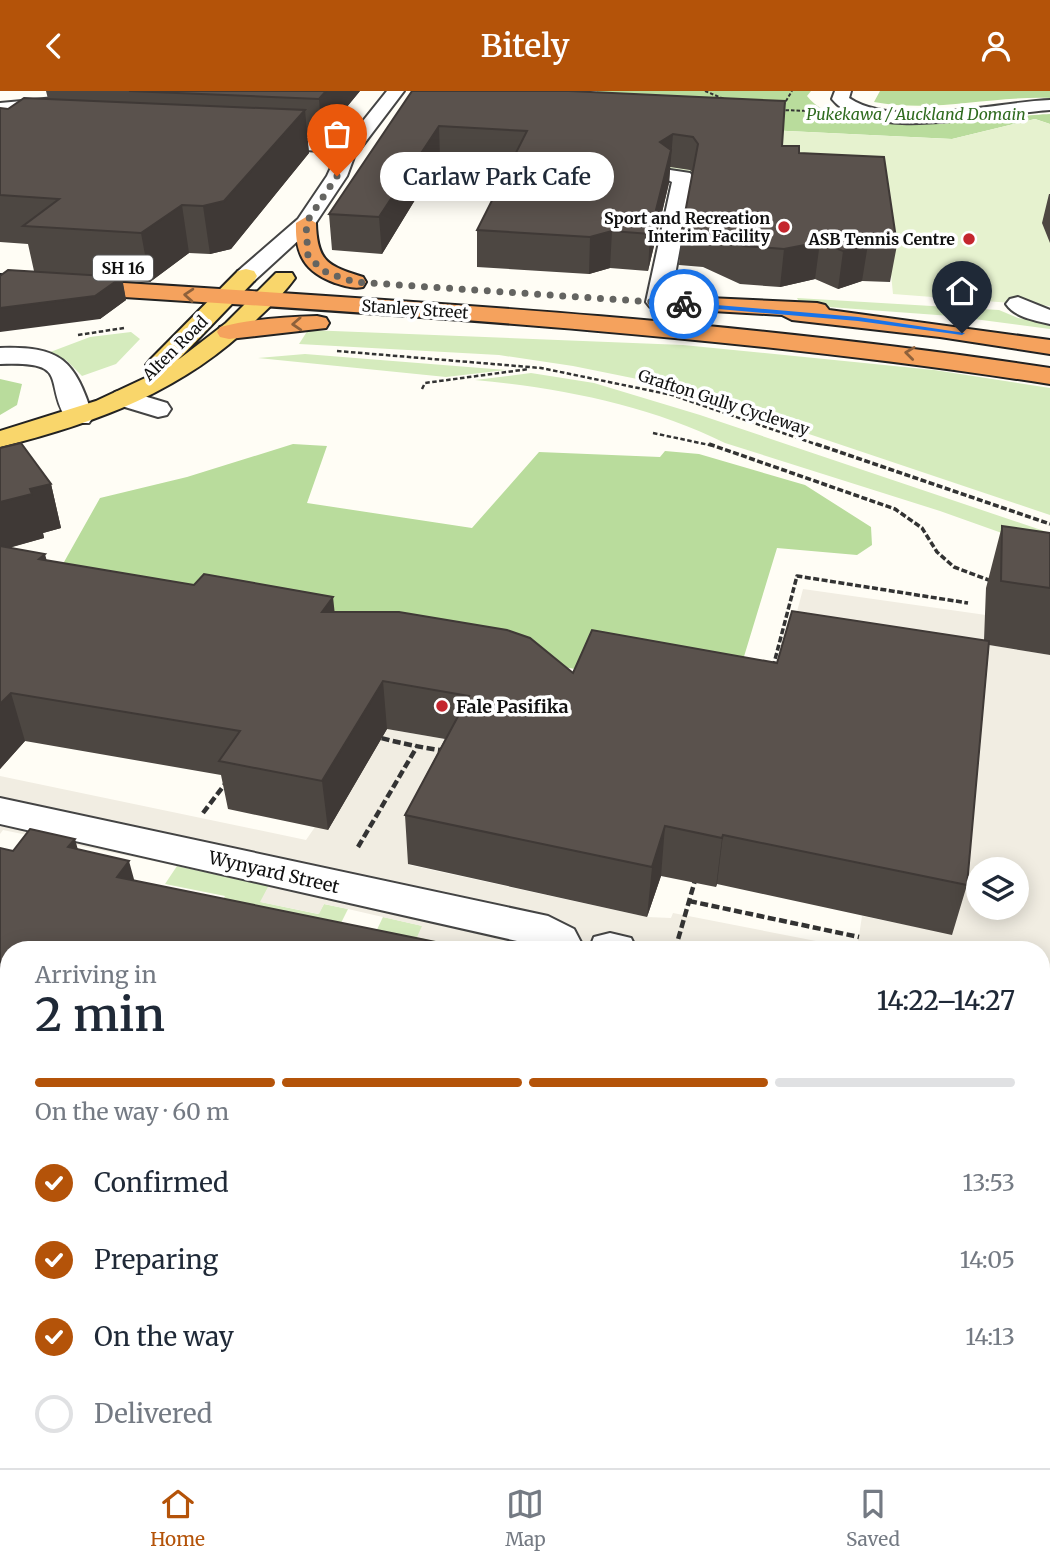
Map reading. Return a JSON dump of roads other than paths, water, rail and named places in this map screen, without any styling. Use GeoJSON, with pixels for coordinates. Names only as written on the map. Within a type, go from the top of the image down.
{"type":"FeatureCollection","features":[{"type":"Feature","properties":{"kind":"highway"},"geometry":{"type":"LineString","coordinates":[[306,223],[306,251],[311,261],[327,273],[355,282]]}},
{"type":"Feature","properties":{"kind":"highway","name":"Stanley Street"},"geometry":{"type":"LineString","coordinates":[[0,261],[416,285]]}},
{"type":"Feature","properties":{"kind":"highway","name":"Stanley Street"},"geometry":{"type":"LineString","coordinates":[[0,282],[640,324],[830,344]]}},
{"type":"Feature","properties":{"kind":"highway"},"geometry":{"type":"LineString","coordinates":[[632,300],[858,319],[1050,347]]}},
{"type":"Feature","properties":{"kind":"highway"},"geometry":{"type":"LineString","coordinates":[[686,304],[1047,322]]}},
{"type":"Feature","properties":{"kind":"highway"},"geometry":{"type":"LineString","coordinates":[[229,332],[306,323],[830,344]]}},
{"type":"Feature","properties":{"kind":"highway","name":"SH 16"},"geometry":{"type":"LineString","coordinates":[[830,344],[936,356],[1050,376]]}},
{"type":"Feature","properties":{"kind":"main road","name":"Alten Road"},"geometry":{"type":"LineString","coordinates":[[124,398],[246,276]]}},
{"type":"Feature","properties":{"kind":"main road","name":"Alten Road"},"geometry":{"type":"LineString","coordinates":[[0,439],[79,417],[124,398],[200,357],[284,278]]}},
{"type":"Feature","properties":{"kind":"street"},"geometry":{"type":"LineString","coordinates":[[3,103],[38,91]]}},
{"type":"Feature","properties":{"kind":"street"},"geometry":{"type":"LineString","coordinates":[[3,103],[67,102],[107,91]]}},
{"type":"Feature","properties":{"kind":"street"},"geometry":{"type":"LineString","coordinates":[[246,276],[306,223],[348,154],[396,91]]}},
{"type":"Feature","properties":{"kind":"street"},"geometry":{"type":"LineString","coordinates":[[846,99],[870,114],[913,117],[1050,105]]}},
{"type":"Feature","properties":{"kind":"street"},"geometry":{"type":"LineString","coordinates":[[3,103],[25,127]]}},
{"type":"Feature","properties":{"kind":"street"},"geometry":{"type":"LineString","coordinates":[[240,148],[348,154]]}},
{"type":"Feature","properties":{"kind":"street"},"geometry":{"type":"LineString","coordinates":[[658,302],[683,177],[670,176]]}},
{"type":"Feature","properties":{"kind":"street"},"geometry":{"type":"LineString","coordinates":[[1018,304],[1047,322]]}},
{"type":"Feature","properties":{"kind":"street"},"geometry":{"type":"LineString","coordinates":[[0,356],[38,356],[65,371],[79,417]]}},
{"type":"Feature","properties":{"kind":"street"},"geometry":{"type":"LineString","coordinates":[[124,398],[158,408]]}},
{"type":"Feature","properties":{"kind":"street","name":"Wynyard Street"},"geometry":{"type":"LineString","coordinates":[[0,811],[176,850],[555,941]]}},
{"type":"Feature","properties":{"kind":"place","name":"Carlaw Park Cafe"},"geometry":{"type":"Point","coordinates":[337,176]}},
{"type":"Feature","properties":{"kind":"place","name":"Sport and Recreation Interim Facility"},"geometry":{"type":"Point","coordinates":[784,227]}},
{"type":"Feature","properties":{"kind":"place","name":"ASB Tennis Centre"},"geometry":{"type":"Point","coordinates":[969,239]}},
{"type":"Feature","properties":{"kind":"place","name":"Fale Pasifika"},"geometry":{"type":"Point","coordinates":[442,706]}},
{"type":"Feature","properties":{"kind":"park label","name":"Pukekawa / Auckland Domain"},"geometry":{"type":"Point","coordinates":[916,114]}}]}
